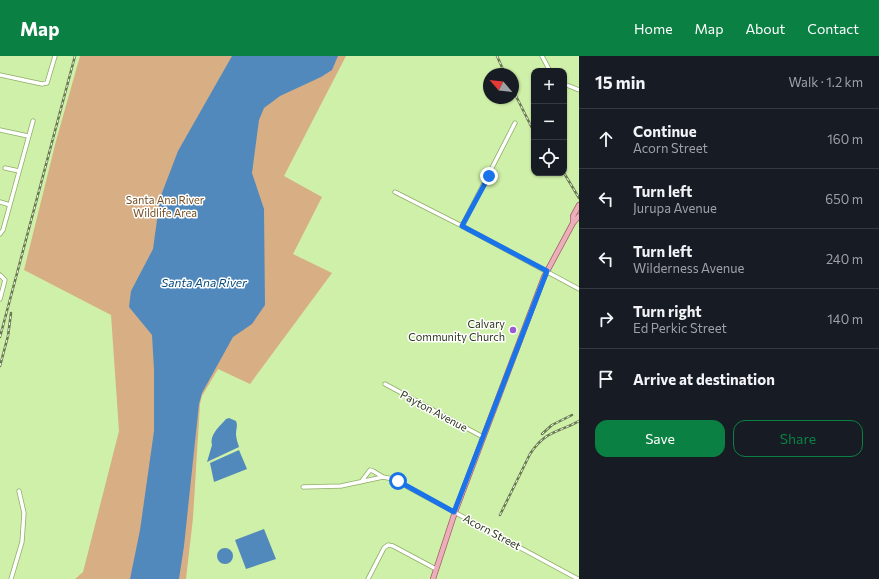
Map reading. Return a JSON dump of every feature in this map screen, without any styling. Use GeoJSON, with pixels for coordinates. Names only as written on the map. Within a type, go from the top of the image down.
{"type":"FeatureCollection","features":[{"type":"Feature","properties":{"kind":"main road"},"geometry":{"type":"LineString","coordinates":[[572,223],[573,216],[579,205]]}},
{"type":"Feature","properties":{"kind":"main road"},"geometry":{"type":"LineString","coordinates":[[433,579],[454,512],[547,271],[572,223],[579,216]]}},
{"type":"Feature","properties":{"kind":"street"},"geometry":{"type":"LineString","coordinates":[[0,75],[42,84],[47,83],[55,56]]}},
{"type":"Feature","properties":{"kind":"street"},"geometry":{"type":"LineString","coordinates":[[542,56],[547,67]]}},
{"type":"Feature","properties":{"kind":"street"},"geometry":{"type":"LineString","coordinates":[[567,85],[579,90]]}},
{"type":"Feature","properties":{"kind":"street"},"geometry":{"type":"LineString","coordinates":[[0,234],[3,230],[33,121]]}},
{"type":"Feature","properties":{"kind":"street"},"geometry":{"type":"LineString","coordinates":[[462,226],[515,124]]}},
{"type":"Feature","properties":{"kind":"street"},"geometry":{"type":"LineString","coordinates":[[0,130],[28,136]]}},
{"type":"Feature","properties":{"kind":"street"},"geometry":{"type":"LineString","coordinates":[[5,168],[19,171]]}},
{"type":"Feature","properties":{"kind":"street"},"geometry":{"type":"LineString","coordinates":[[395,192],[579,288]]}},
{"type":"Feature","properties":{"kind":"street"},"geometry":{"type":"LineString","coordinates":[[0,202],[10,205]]}},
{"type":"Feature","properties":{"kind":"street"},"geometry":{"type":"LineString","coordinates":[[0,299],[5,280],[1,276]]}},
{"type":"Feature","properties":{"kind":"street","name":"Payton Avenue"},"geometry":{"type":"LineString","coordinates":[[385,384],[483,437]]}},
{"type":"Feature","properties":{"kind":"street","name":"Acorn Street"},"geometry":{"type":"LineString","coordinates":[[361,482],[370,470],[383,478]]}},
{"type":"Feature","properties":{"kind":"street","name":"Acorn Street"},"geometry":{"type":"LineString","coordinates":[[303,487],[341,486],[383,478],[398,481],[578,579]]}},
{"type":"Feature","properties":{"kind":"street"},"geometry":{"type":"LineString","coordinates":[[11,579],[22,542],[24,513],[19,491]]}},
{"type":"Feature","properties":{"kind":"street"},"geometry":{"type":"LineString","coordinates":[[368,579],[384,548],[388,545],[393,546],[436,569]]}},
{"type":"Feature","properties":{"kind":"green space","name":"Santa Ana River Wildlife Area"},"geometry":{"type":"Polygon","coordinates":[[[80,56],[346,56],[284,176],[322,197],[293,254],[332,273],[250,384],[218,369],[202,396],[200,404],[193,518],[186,579],[75,579],[83,572],[119,431],[111,315],[24,270],[56,141],[80,56]]]}},
{"type":"Feature","properties":{"kind":"water","name":"Santa Ana River"},"geometry":{"type":"Polygon","coordinates":[[[232,56],[338,56],[332,70],[321,77],[280,96],[264,108],[259,120],[252,173],[264,209],[265,305],[252,324],[233,337],[202,393],[199,404],[184,546],[179,579],[130,579],[140,530],[154,431],[154,370],[152,335],[129,307],[131,291],[153,249],[160,198],[178,151],[232,56]]]}},
{"type":"Feature","properties":{"kind":"water"},"geometry":{"type":"Polygon","coordinates":[[[229,418],[236,421],[236,436],[239,447],[207,462],[212,445],[211,441],[214,434],[226,419],[229,418]]]}},
{"type":"Feature","properties":{"kind":"water"},"geometry":{"type":"Polygon","coordinates":[[[239,450],[247,469],[214,482],[210,463],[239,450]]]}},
{"type":"Feature","properties":{"kind":"water"},"geometry":{"type":"Polygon","coordinates":[[[264,529],[276,559],[246,569],[235,540],[264,529]]]}},
{"type":"Feature","properties":{"kind":"water"},"geometry":{"type":"Polygon","coordinates":[[[225,548],[232,553],[233,556],[228,563],[225,564],[218,559],[217,556],[222,549],[225,548]]]}},
{"type":"Feature","properties":{"kind":"railway"},"geometry":{"type":"LineString","coordinates":[[0,337],[75,56]]}},
{"type":"Feature","properties":{"kind":"railway"},"geometry":{"type":"LineString","coordinates":[[497,56],[502,68]]}},
{"type":"Feature","properties":{"kind":"railway"},"geometry":{"type":"LineString","coordinates":[[519,102],[531,126]]}},
{"type":"Feature","properties":{"kind":"railway"},"geometry":{"type":"LineString","coordinates":[[566,176],[579,198]]}},
{"type":"Feature","properties":{"kind":"railway"},"geometry":{"type":"LineString","coordinates":[[0,366],[8,336],[11,313]]}},
{"type":"Feature","properties":{"kind":"railway"},"geometry":{"type":"LineString","coordinates":[[542,434],[552,425],[572,415]]}},
{"type":"Feature","properties":{"kind":"railway"},"geometry":{"type":"LineString","coordinates":[[500,515],[530,454],[536,446],[552,433],[579,421]]}},
{"type":"Feature","properties":{"kind":"place","name":"Calvary Community Church"},"geometry":{"type":"Point","coordinates":[513,330]}},
{"type":"Feature","properties":{"kind":"route"},"geometry":{"type":"LineString","coordinates":[[398,481],[454,512],[547,271],[462,226],[489,176]]}}]}
